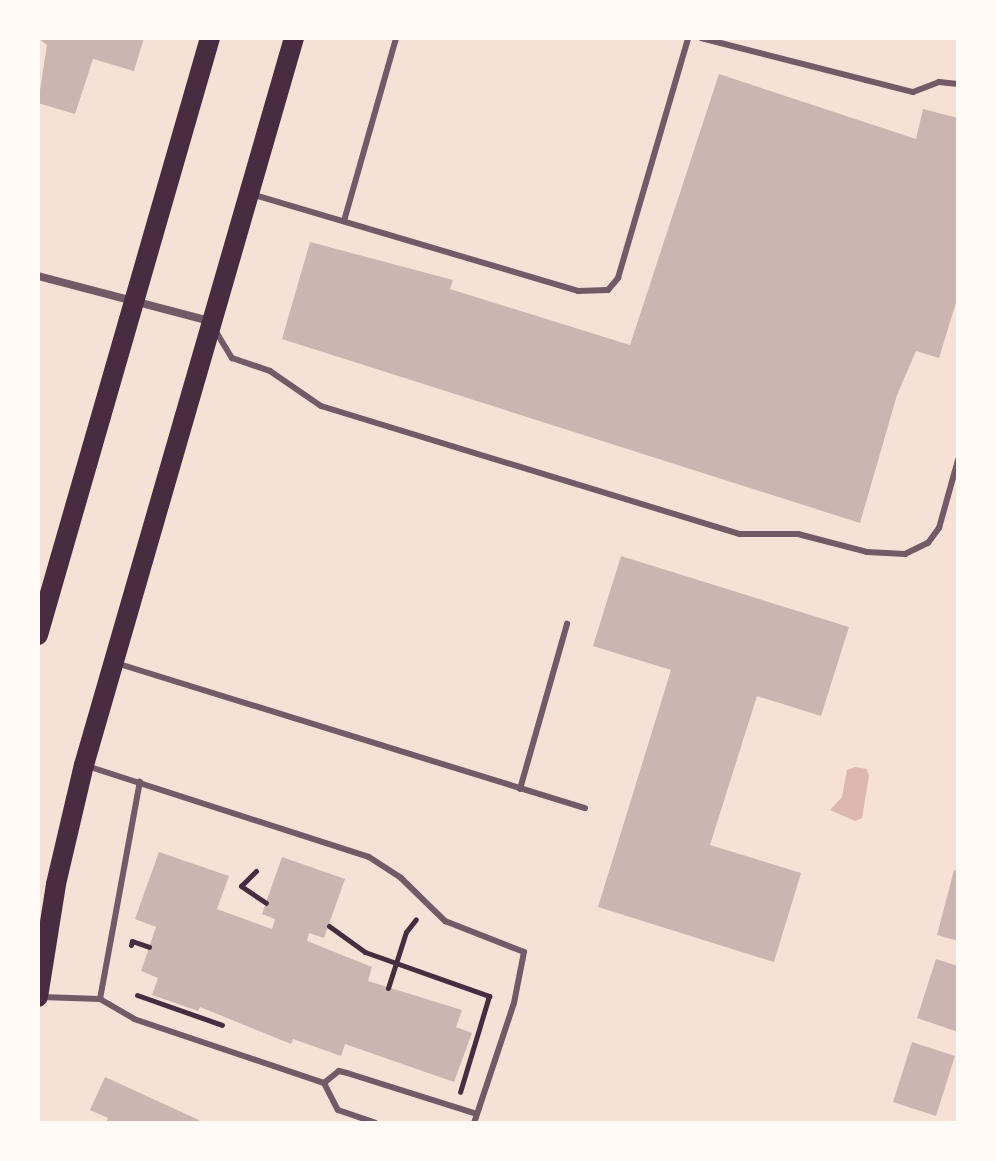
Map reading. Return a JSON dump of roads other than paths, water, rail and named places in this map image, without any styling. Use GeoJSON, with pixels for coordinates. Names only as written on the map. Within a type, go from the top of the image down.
{"type":"FeatureCollection","features":[{"type":"Feature","properties":{"kind":"main road"},"geometry":{"type":"LineString","coordinates":[[38,635],[210,38]]}},
{"type":"Feature","properties":{"kind":"main road"},"geometry":{"type":"LineString","coordinates":[[38,997],[56,884],[84,765],[294,38]]}},
{"type":"Feature","properties":{"kind":"street"},"geometry":{"type":"LineString","coordinates":[[38,276],[210,321]]}},
{"type":"Feature","properties":{"kind":"lane"},"geometry":{"type":"LineString","coordinates":[[344,221],[396,38]]}},
{"type":"Feature","properties":{"kind":"lane"},"geometry":{"type":"LineString","coordinates":[[248,192],[578,291],[608,290],[618,278],[688,38]]}},
{"type":"Feature","properties":{"kind":"lane"},"geometry":{"type":"LineString","coordinates":[[701,38],[913,92],[939,82],[958,84]]}},
{"type":"Feature","properties":{"kind":"lane"},"geometry":{"type":"LineString","coordinates":[[732,48],[735,38]]}},
{"type":"Feature","properties":{"kind":"lane"},"geometry":{"type":"LineString","coordinates":[[210,321],[232,358],[270,371],[321,406],[740,534],[798,534],[867,552],[905,554],[928,543],[939,528],[958,460]]}},
{"type":"Feature","properties":{"kind":"lane"},"geometry":{"type":"LineString","coordinates":[[520,789],[567,624]]}},
{"type":"Feature","properties":{"kind":"lane"},"geometry":{"type":"LineString","coordinates":[[113,662],[585,808]]}},
{"type":"Feature","properties":{"kind":"lane"},"geometry":{"type":"LineString","coordinates":[[84,765],[369,857],[401,878],[426,905],[464,930],[524,952],[514,1003],[474,1123]]}},
{"type":"Feature","properties":{"kind":"lane"},"geometry":{"type":"LineString","coordinates":[[100,999],[140,782]]}},
{"type":"Feature","properties":{"kind":"lane"},"geometry":{"type":"LineString","coordinates":[[38,997],[100,999],[134,1019],[324,1083],[338,1110],[375,1123]]}},
{"type":"Feature","properties":{"kind":"lane"},"geometry":{"type":"LineString","coordinates":[[324,1083],[339,1071],[477,1114]]}}]}
